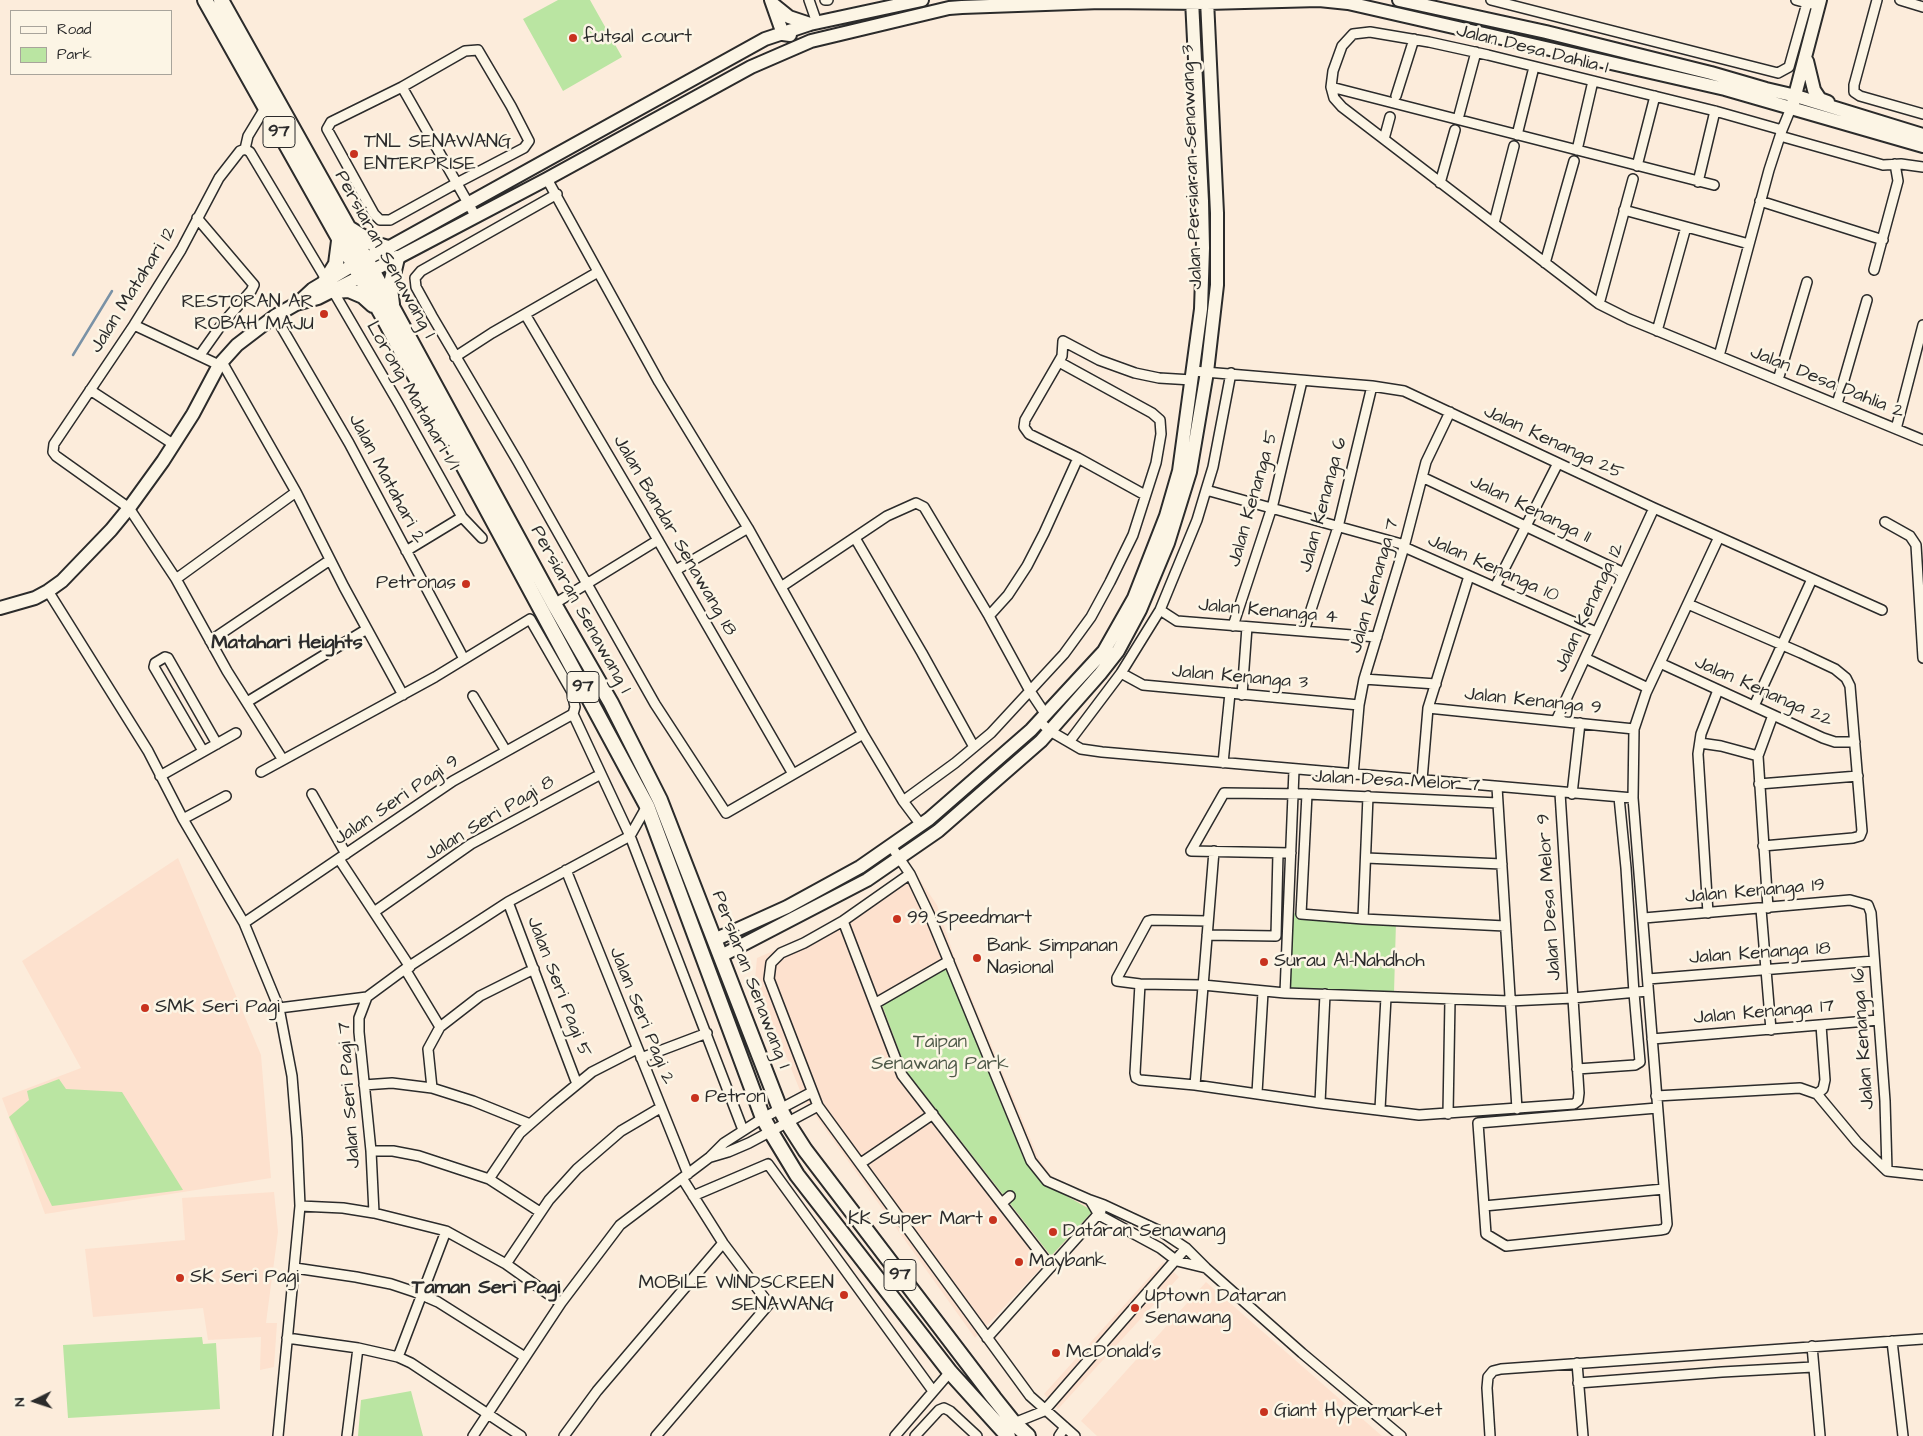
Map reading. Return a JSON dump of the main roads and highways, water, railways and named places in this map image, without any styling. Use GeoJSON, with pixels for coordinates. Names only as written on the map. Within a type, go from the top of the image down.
{"type":"FeatureCollection","features":[{"type":"Feature","properties":{"kind":"main road","name":"Persiaran Senawang 1"},"geometry":{"type":"LineString","coordinates":[[205,0],[340,241],[363,268]]}},
{"type":"Feature","properties":{"kind":"main road","name":"Persiaran Senawang 1"},"geometry":{"type":"LineString","coordinates":[[221,0],[348,227],[363,268],[611,703],[660,800],[780,1109],[787,1122],[805,1150],[1014,1423],[1028,1436]]}},
{"type":"Feature","properties":{"kind":"main road"},"geometry":{"type":"LineString","coordinates":[[340,241],[336,264],[329,286],[349,290],[386,309],[393,253],[364,239],[348,227]]}},
{"type":"Feature","properties":{"kind":"main road","name":"Persiaran Senawang 1"},"geometry":{"type":"LineString","coordinates":[[386,309],[647,806],[763,1118],[797,1175],[950,1372],[1008,1436]]}},
{"type":"Feature","properties":{"kind":"waterway"},"geometry":{"type":"LineString","coordinates":[[73,355],[112,291]]}},
{"type":"Feature","properties":{"kind":"place","name":"futsal court"},"geometry":{"type":"Point","coordinates":[573,38]}},
{"type":"Feature","properties":{"kind":"place","name":"TNL SENAWANG ENTERPRISE"},"geometry":{"type":"Point","coordinates":[354,154]}},
{"type":"Feature","properties":{"kind":"place","name":"RESTORAN AR ROBAH MAJU"},"geometry":{"type":"Point","coordinates":[324,314]}},
{"type":"Feature","properties":{"kind":"place","name":"Petronas"},"geometry":{"type":"Point","coordinates":[466,584]}},
{"type":"Feature","properties":{"kind":"place","name":"99 Speedmart"},"geometry":{"type":"Point","coordinates":[897,919]}},
{"type":"Feature","properties":{"kind":"place","name":"Bank Simpanan Nasional"},"geometry":{"type":"Point","coordinates":[977,958]}},
{"type":"Feature","properties":{"kind":"place","name":"Surau Al-Nahdhoh"},"geometry":{"type":"Point","coordinates":[1264,962]}},
{"type":"Feature","properties":{"kind":"place","name":"SMK Seri Pagi"},"geometry":{"type":"Point","coordinates":[145,1008]}},
{"type":"Feature","properties":{"kind":"place","name":"Petron"},"geometry":{"type":"Point","coordinates":[695,1098]}},
{"type":"Feature","properties":{"kind":"place","name":"KK Super Mart"},"geometry":{"type":"Point","coordinates":[993,1220]}},
{"type":"Feature","properties":{"kind":"place","name":"Dataran Senawang"},"geometry":{"type":"Point","coordinates":[1053,1232]}},
{"type":"Feature","properties":{"kind":"place","name":"Maybank"},"geometry":{"type":"Point","coordinates":[1019,1262]}},
{"type":"Feature","properties":{"kind":"place","name":"SK Seri Pagi"},"geometry":{"type":"Point","coordinates":[180,1278]}},
{"type":"Feature","properties":{"kind":"place","name":"MOBILE WINDSCREEN SENAWANG"},"geometry":{"type":"Point","coordinates":[844,1295]}},
{"type":"Feature","properties":{"kind":"place","name":"Uptown Dataran Senawang"},"geometry":{"type":"Point","coordinates":[1135,1308]}},
{"type":"Feature","properties":{"kind":"place","name":"McDonald's"},"geometry":{"type":"Point","coordinates":[1056,1353]}},
{"type":"Feature","properties":{"kind":"place","name":"Giant Hypermarket"},"geometry":{"type":"Point","coordinates":[1264,1412]}},
{"type":"Feature","properties":{"kind":"district","name":"Matahari Heights"},"geometry":{"type":"Point","coordinates":[287,644]}},
{"type":"Feature","properties":{"kind":"district","name":"Taman Seri Pagi"},"geometry":{"type":"Point","coordinates":[486,1289]}},
{"type":"Feature","properties":{"kind":"park label","name":"Taipan Senawang Park"},"geometry":{"type":"Point","coordinates":[940,1054]}}]}
